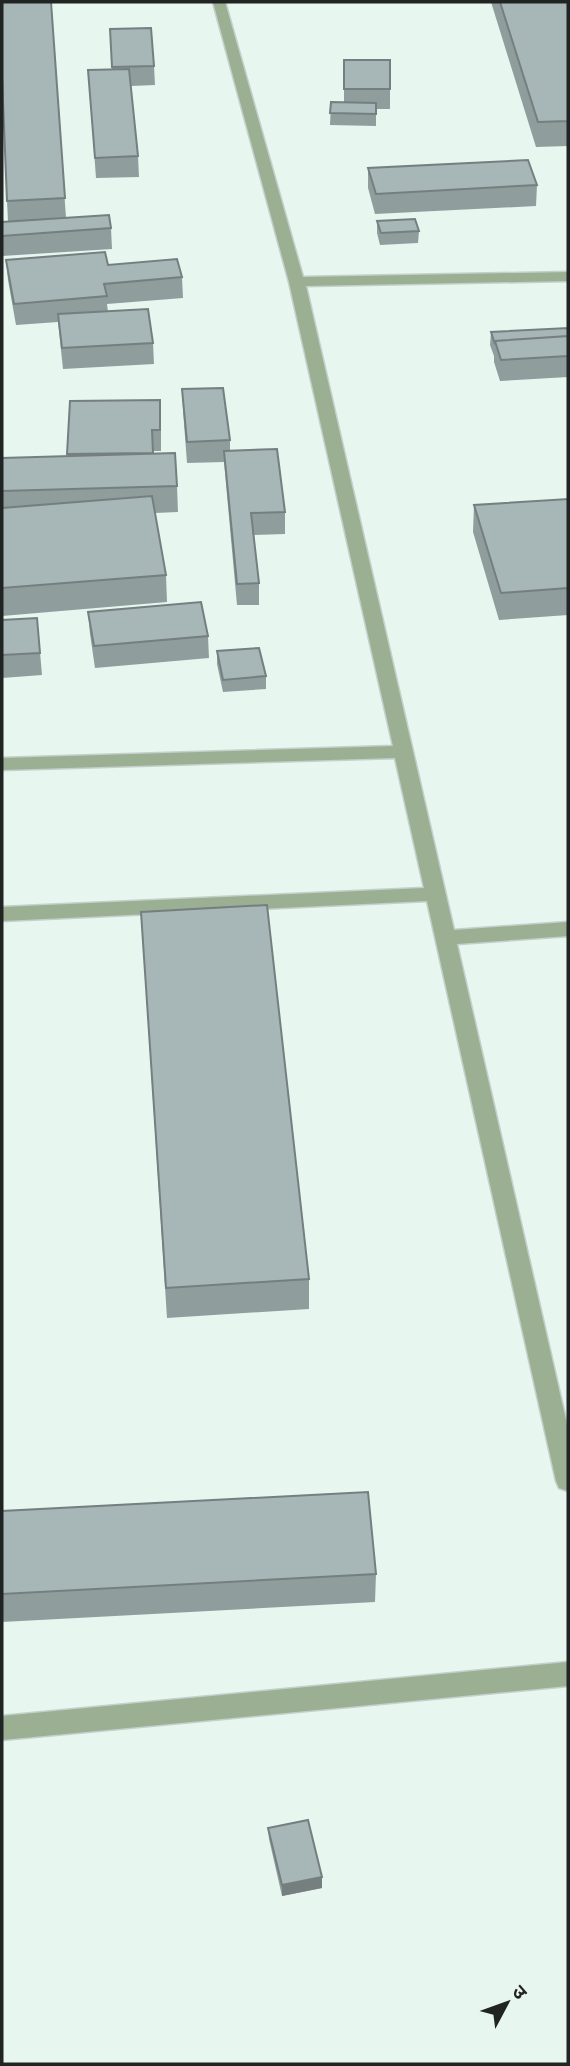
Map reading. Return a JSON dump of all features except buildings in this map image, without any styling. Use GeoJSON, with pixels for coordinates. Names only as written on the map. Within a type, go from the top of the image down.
{"type":"FeatureCollection","features":[{"type":"Feature","properties":{"kind":"street"},"geometry":{"type":"LineString","coordinates":[[219,2],[297,282],[568,1481]]}},
{"type":"Feature","properties":{"kind":"street"},"geometry":{"type":"LineString","coordinates":[[297,282],[568,276]]}},
{"type":"Feature","properties":{"kind":"street"},"geometry":{"type":"LineString","coordinates":[[2,764],[403,752]]}},
{"type":"Feature","properties":{"kind":"street"},"geometry":{"type":"LineString","coordinates":[[2,914],[435,894]]}},
{"type":"Feature","properties":{"kind":"street"},"geometry":{"type":"LineString","coordinates":[[445,938],[568,929]]}},
{"type":"Feature","properties":{"kind":"street"},"geometry":{"type":"LineString","coordinates":[[2,1728],[568,1674]]}}]}
